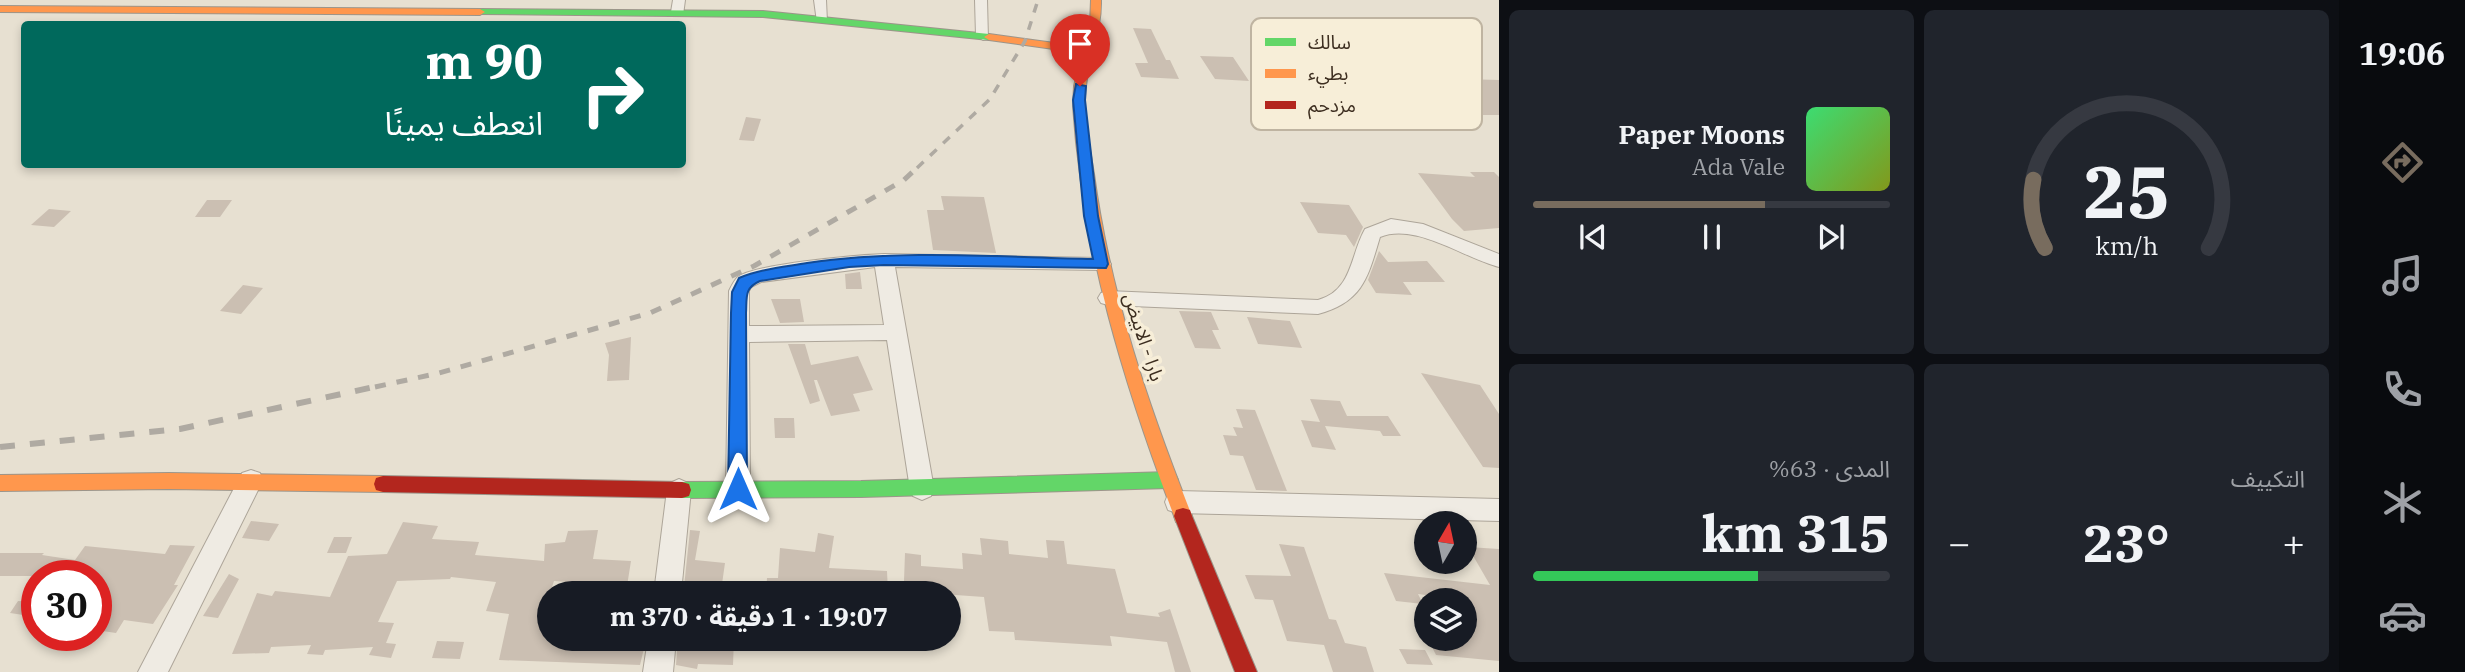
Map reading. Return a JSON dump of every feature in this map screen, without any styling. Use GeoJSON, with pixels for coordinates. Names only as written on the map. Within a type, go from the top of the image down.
{"type":"FeatureCollection","features":[{"type":"Feature","properties":{"kind":"street"},"geometry":{"type":"LineString","coordinates":[[820,0],[822,19]]}},
{"type":"Feature","properties":{"kind":"street"},"geometry":{"type":"LineString","coordinates":[[981,0],[983,36]]}},
{"type":"Feature","properties":{"kind":"street","name":"بارا - الابيض"},"geometry":{"type":"LineString","coordinates":[[1096,0],[1097,13],[1081,72],[1079,100],[1091,216],[1108,298],[1173,491],[1246,672]]}},
{"type":"Feature","properties":{"kind":"street"},"geometry":{"type":"LineString","coordinates":[[0,9],[219,5],[678,6],[983,36],[1088,51]]}},
{"type":"Feature","properties":{"kind":"street"},"geometry":{"type":"LineString","coordinates":[[1108,298],[1318,307],[1332,305],[1344,298],[1355,281],[1372,233],[1391,226],[1416,228],[1499,261]]}},
{"type":"Feature","properties":{"kind":"street"},"geometry":{"type":"LineString","coordinates":[[884,260],[922,489]]}},
{"type":"Feature","properties":{"kind":"street"},"geometry":{"type":"LineString","coordinates":[[738,489],[739,292],[744,282],[757,276],[884,260],[1101,264]]}},
{"type":"Feature","properties":{"kind":"street"},"geometry":{"type":"LineString","coordinates":[[738,334],[898,332]]}},
{"type":"Feature","properties":{"kind":"street"},"geometry":{"type":"LineString","coordinates":[[0,482],[251,480],[679,490],[1173,491],[1499,510]]}},
{"type":"Feature","properties":{"kind":"street"},"geometry":{"type":"LineString","coordinates":[[153,672],[251,480]]}},
{"type":"Feature","properties":{"kind":"street"},"geometry":{"type":"LineString","coordinates":[[668,581],[679,490]]}},
{"type":"Feature","properties":{"kind":"street"},"geometry":{"type":"LineString","coordinates":[[658,672],[661,651]]}},
{"type":"Feature","properties":{"kind":"building"},"geometry":{"type":"Polygon","coordinates":[[[1133,28],[1151,29],[1179,79],[1141,77],[1135,63],[1148,63],[1133,28]]]}},
{"type":"Feature","properties":{"kind":"building"},"geometry":{"type":"Polygon","coordinates":[[[1200,56],[1233,57],[1249,81],[1215,79],[1200,56]]]}},
{"type":"Feature","properties":{"kind":"building"},"geometry":{"type":"Polygon","coordinates":[[[1482,80],[1499,80],[1499,115],[1482,115],[1482,80]]]}},
{"type":"Feature","properties":{"kind":"building"},"geometry":{"type":"Polygon","coordinates":[[[746,117],[761,119],[754,141],[739,140],[746,117]]]}},
{"type":"Feature","properties":{"kind":"building"},"geometry":{"type":"Polygon","coordinates":[[[1470,172],[1494,172],[1499,177],[1499,228],[1464,231],[1418,173],[1475,177],[1470,172]]]}},
{"type":"Feature","properties":{"kind":"building"},"geometry":{"type":"Polygon","coordinates":[[[941,196],[984,197],[996,253],[933,250],[927,210],[944,210],[941,196]]]}},
{"type":"Feature","properties":{"kind":"building"},"geometry":{"type":"Polygon","coordinates":[[[207,200],[232,200],[220,217],[195,217],[207,200]]]}},
{"type":"Feature","properties":{"kind":"building"},"geometry":{"type":"Polygon","coordinates":[[[1300,202],[1349,205],[1363,227],[1354,247],[1346,235],[1318,233],[1300,202]]]}},
{"type":"Feature","properties":{"kind":"building"},"geometry":{"type":"Polygon","coordinates":[[[49,209],[71,211],[54,227],[31,225],[49,209]]]}},
{"type":"Feature","properties":{"kind":"building"},"geometry":{"type":"Polygon","coordinates":[[[1379,251],[1388,262],[1427,261],[1445,282],[1403,282],[1412,295],[1376,293],[1368,280],[1379,251]]]}},
{"type":"Feature","properties":{"kind":"building"},"geometry":{"type":"Polygon","coordinates":[[[860,272],[862,289],[846,289],[845,274],[860,272]]]}},
{"type":"Feature","properties":{"kind":"building"},"geometry":{"type":"Polygon","coordinates":[[[243,285],[263,288],[241,314],[220,311],[243,285]]]}},
{"type":"Feature","properties":{"kind":"building"},"geometry":{"type":"Polygon","coordinates":[[[771,299],[800,299],[804,322],[780,323],[771,299]]]}},
{"type":"Feature","properties":{"kind":"building"},"geometry":{"type":"Polygon","coordinates":[[[1179,311],[1211,312],[1219,330],[1212,330],[1221,349],[1195,348],[1179,311]]]}},
{"type":"Feature","properties":{"kind":"building"},"geometry":{"type":"Polygon","coordinates":[[[1247,317],[1290,321],[1302,348],[1258,344],[1247,317]]]}},
{"type":"Feature","properties":{"kind":"building"},"geometry":{"type":"Polygon","coordinates":[[[631,337],[629,380],[607,381],[609,355],[605,343],[631,337]]]}},
{"type":"Feature","properties":{"kind":"building"},"geometry":{"type":"Polygon","coordinates":[[[788,344],[805,344],[811,365],[858,356],[873,390],[853,394],[860,411],[831,416],[817,380],[814,380],[820,401],[810,404],[788,344]]]}},
{"type":"Feature","properties":{"kind":"building"},"geometry":{"type":"Polygon","coordinates":[[[1421,373],[1480,385],[1499,414],[1499,468],[1483,467],[1421,373]]]}},
{"type":"Feature","properties":{"kind":"building"},"geometry":{"type":"Polygon","coordinates":[[[1310,399],[1340,401],[1347,416],[1388,416],[1401,436],[1383,436],[1380,431],[1325,426],[1336,450],[1312,447],[1301,420],[1320,422],[1310,399]]]}},
{"type":"Feature","properties":{"kind":"building"},"geometry":{"type":"Polygon","coordinates":[[[1236,409],[1255,410],[1287,491],[1256,490],[1243,456],[1230,455],[1223,435],[1237,436],[1233,427],[1243,428],[1236,409]]]}},
{"type":"Feature","properties":{"kind":"building"},"geometry":{"type":"Polygon","coordinates":[[[774,418],[794,418],[795,438],[775,438],[774,418]]]}},
{"type":"Feature","properties":{"kind":"building"},"geometry":{"type":"Polygon","coordinates":[[[251,521],[279,524],[269,541],[242,538],[251,521]]]}},
{"type":"Feature","properties":{"kind":"building"},"geometry":{"type":"Polygon","coordinates":[[[403,522],[438,526],[432,539],[479,542],[475,555],[544,561],[545,544],[565,542],[568,531],[598,530],[593,559],[631,561],[628,581],[537,581],[537,651],[643,651],[640,665],[499,660],[509,614],[486,611],[496,582],[451,577],[397,581],[378,622],[394,623],[386,643],[396,644],[391,658],[369,655],[373,647],[325,650],[323,655],[307,654],[311,645],[271,647],[269,653],[232,654],[257,593],[272,596],[275,591],[330,597],[348,556],[387,554],[403,522]]]}},
{"type":"Feature","properties":{"kind":"building"},"geometry":{"type":"Polygon","coordinates":[[[690,530],[700,531],[695,560],[725,563],[722,581],[685,581],[690,530]]]}},
{"type":"Feature","properties":{"kind":"building"},"geometry":{"type":"Polygon","coordinates":[[[818,533],[834,536],[829,568],[887,571],[887,581],[767,581],[767,578],[778,578],[780,548],[815,552],[818,533]]]}},
{"type":"Feature","properties":{"kind":"building"},"geometry":{"type":"Polygon","coordinates":[[[334,537],[352,537],[346,553],[327,553],[334,537]]]}},
{"type":"Feature","properties":{"kind":"building"},"geometry":{"type":"Polygon","coordinates":[[[980,538],[1008,541],[1009,554],[1048,558],[1046,540],[1064,541],[1067,564],[1115,569],[1127,613],[1160,617],[1158,613],[1170,609],[1191,672],[1175,672],[1167,642],[1110,636],[1112,646],[1015,640],[1014,632],[989,631],[984,597],[961,595],[961,581],[904,581],[905,553],[921,555],[921,566],[963,569],[962,553],[982,555],[980,538]]]}},
{"type":"Feature","properties":{"kind":"building"},"geometry":{"type":"Polygon","coordinates":[[[1279,544],[1304,547],[1329,619],[1336,620],[1345,643],[1366,647],[1374,672],[1333,672],[1324,645],[1287,641],[1273,600],[1255,599],[1245,575],[1291,576],[1279,544]]]}},
{"type":"Feature","properties":{"kind":"building"},"geometry":{"type":"Polygon","coordinates":[[[170,545],[195,546],[174,585],[178,585],[153,624],[124,620],[116,633],[112,632],[112,560],[75,560],[85,546],[165,554],[170,545]]]}},
{"type":"Feature","properties":{"kind":"building"},"geometry":{"type":"Polygon","coordinates":[[[1477,548],[1499,549],[1499,661],[1436,655],[1434,651],[1477,651],[1477,588],[1414,588],[1414,603],[1396,601],[1384,573],[1490,585],[1477,563],[1477,548]]]}},
{"type":"Feature","properties":{"kind":"building"},"geometry":{"type":"Polygon","coordinates":[[[0,553],[44,553],[42,555],[75,560],[21,560],[21,576],[0,576],[0,553]]]}},
{"type":"Feature","properties":{"kind":"building"},"geometry":{"type":"Polygon","coordinates":[[[229,574],[239,579],[218,618],[203,616],[229,574]]]}},
{"type":"Feature","properties":{"kind":"building"},"geometry":{"type":"Polygon","coordinates":[[[18,601],[21,601],[21,615],[10,613],[18,601]]]}},
{"type":"Feature","properties":{"kind":"building"},"geometry":{"type":"Polygon","coordinates":[[[437,641],[464,642],[460,659],[432,658],[437,641]]]}},
{"type":"Feature","properties":{"kind":"building"},"geometry":{"type":"Polygon","coordinates":[[[1399,649],[1426,651],[1433,665],[1407,664],[1399,649]]]}},
{"type":"Feature","properties":{"kind":"building"},"geometry":{"type":"Polygon","coordinates":[[[677,651],[734,651],[733,665],[698,664],[697,669],[676,665],[677,651]]]}},
{"type":"Feature","properties":{"kind":"railway"},"geometry":{"type":"LineString","coordinates":[[917,168],[990,99],[1025,41],[1038,0]]}},
{"type":"Feature","properties":{"kind":"railway"},"geometry":{"type":"LineString","coordinates":[[375,387],[439,373],[650,313],[754,266],[904,180],[919,166]]}},
{"type":"Feature","properties":{"kind":"railway"},"geometry":{"type":"LineString","coordinates":[[0,447],[180,429],[383,385]]}},
{"type":"Feature","properties":{"kind":"traffic: fast"},"geometry":{"type":"LineString","coordinates":[[480,12],[763,14],[989,37]]}},
{"type":"Feature","properties":{"kind":"traffic: fast"},"geometry":{"type":"LineString","coordinates":[[682,490],[861,489],[1169,480]]}},
{"type":"Feature","properties":{"kind":"traffic: slow"},"geometry":{"type":"LineString","coordinates":[[1096,0],[1095,25],[1082,74],[1079,99],[1091,204],[1099,250],[1122,340],[1150,429],[1183,516]]}},
{"type":"Feature","properties":{"kind":"traffic: slow"},"geometry":{"type":"LineString","coordinates":[[0,9],[480,12]]}},
{"type":"Feature","properties":{"kind":"traffic: slow"},"geometry":{"type":"LineString","coordinates":[[989,37],[1088,51]]}},
{"type":"Feature","properties":{"kind":"traffic: slow"},"geometry":{"type":"LineString","coordinates":[[0,483],[169,481],[383,484]]}},
{"type":"Feature","properties":{"kind":"traffic: jam"},"geometry":{"type":"LineString","coordinates":[[383,484],[682,490]]}},
{"type":"Feature","properties":{"kind":"traffic: jam"},"geometry":{"type":"LineString","coordinates":[[1183,516],[1246,672]]}},
{"type":"Feature","properties":{"kind":"route"},"geometry":{"type":"LineString","coordinates":[[738,489],[738,313],[739,292],[744,282],[757,276],[849,262],[884,260],[1101,264],[1091,216],[1083,153],[1080,86]]}}]}
